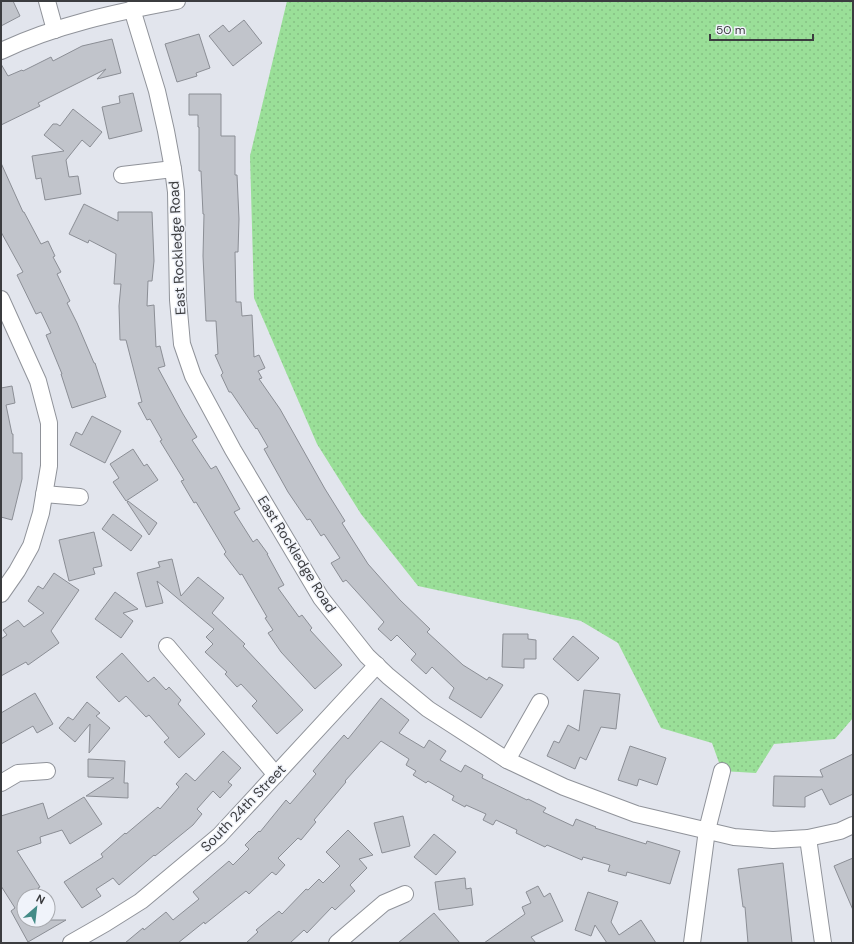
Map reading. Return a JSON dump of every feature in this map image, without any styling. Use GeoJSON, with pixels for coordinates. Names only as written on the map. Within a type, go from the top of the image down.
{"type":"FeatureCollection","features":[{"type":"Feature","properties":{"kind":"street"},"geometry":{"type":"LineString","coordinates":[[47,1],[55,30]]}},
{"type":"Feature","properties":{"kind":"street"},"geometry":{"type":"LineString","coordinates":[[1,51],[26,39],[55,30],[132,9],[177,1]]}},
{"type":"Feature","properties":{"kind":"street","name":"East Rockledge Road"},"geometry":{"type":"LineString","coordinates":[[132,9],[157,91],[173,169],[176,192],[179,307],[182,344],[193,376],[233,450],[322,598],[367,656],[428,709],[507,760],[564,787],[636,814],[734,836],[774,840],[808,838],[840,831],[853,825]]}},
{"type":"Feature","properties":{"kind":"street","name":"East Rockledge Road"},"geometry":{"type":"LineString","coordinates":[[122,175],[173,169]]}},
{"type":"Feature","properties":{"kind":"street"},"geometry":{"type":"LineString","coordinates":[[1,299],[38,381],[49,423],[49,466],[41,513],[31,546],[17,571],[1,594]]}},
{"type":"Feature","properties":{"kind":"street"},"geometry":{"type":"LineString","coordinates":[[44,494],[80,497]]}},
{"type":"Feature","properties":{"kind":"street"},"geometry":{"type":"LineString","coordinates":[[167,646],[276,775]]}},
{"type":"Feature","properties":{"kind":"street","name":"South 24th Street"},"geometry":{"type":"LineString","coordinates":[[70,943],[141,901],[220,836],[376,665]]}},
{"type":"Feature","properties":{"kind":"street"},"geometry":{"type":"LineString","coordinates":[[507,760],[540,702]]}},
{"type":"Feature","properties":{"kind":"street"},"geometry":{"type":"LineString","coordinates":[[1,783],[18,773],[47,771]]}},
{"type":"Feature","properties":{"kind":"street"},"geometry":{"type":"LineString","coordinates":[[692,943],[707,830],[722,771]]}},
{"type":"Feature","properties":{"kind":"street"},"geometry":{"type":"LineString","coordinates":[[808,838],[823,943]]}},
{"type":"Feature","properties":{"kind":"street"},"geometry":{"type":"LineString","coordinates":[[345,940],[384,903],[405,894]]}},
{"type":"Feature","properties":{"kind":"green space"},"geometry":{"type":"Polygon","coordinates":[[[287,1],[853,1],[853,718],[835,739],[774,744],[756,773],[722,771],[712,743],[661,728],[618,643],[581,621],[418,586],[361,514],[317,444],[254,298],[250,156],[287,1]]]}},
{"type":"Feature","properties":{"kind":"building"},"geometry":{"type":"Polygon","coordinates":[[[1,1],[13,1],[20,16],[1,26],[1,1]]]}},
{"type":"Feature","properties":{"kind":"building"},"geometry":{"type":"Polygon","coordinates":[[[244,20],[262,43],[233,66],[209,36],[223,25],[229,32],[244,20]]]}},
{"type":"Feature","properties":{"kind":"building"},"geometry":{"type":"Polygon","coordinates":[[[199,34],[210,68],[196,73],[197,76],[177,82],[165,44],[199,34]]]}},
{"type":"Feature","properties":{"kind":"building"},"geometry":{"type":"Polygon","coordinates":[[[112,39],[121,73],[97,79],[106,69],[38,103],[40,106],[1,125],[1,64],[8,76],[22,70],[23,71],[51,57],[53,61],[82,46],[112,39]]]}},
{"type":"Feature","properties":{"kind":"building"},"geometry":{"type":"Polygon","coordinates":[[[133,93],[142,131],[109,139],[102,107],[120,103],[119,96],[133,93]]]}},
{"type":"Feature","properties":{"kind":"building"},"geometry":{"type":"Polygon","coordinates":[[[189,94],[221,94],[221,136],[235,136],[235,175],[237,175],[239,219],[238,252],[235,252],[236,302],[241,302],[242,316],[252,315],[254,357],[259,355],[265,368],[258,371],[262,378],[259,379],[280,409],[325,489],[345,521],[342,523],[368,564],[400,600],[430,629],[427,632],[463,665],[487,680],[489,677],[503,685],[481,718],[449,698],[454,688],[432,667],[426,674],[411,660],[416,654],[397,635],[391,641],[378,629],[384,622],[346,580],[343,582],[331,563],[340,558],[324,534],[321,536],[310,519],[307,520],[288,492],[264,449],[268,447],[257,428],[256,429],[231,392],[229,392],[221,375],[223,373],[215,355],[218,354],[216,321],[206,321],[203,256],[204,214],[201,171],[199,171],[199,127],[198,115],[189,115],[189,94]]]}},
{"type":"Feature","properties":{"kind":"building"},"geometry":{"type":"Polygon","coordinates":[[[73,109],[102,132],[90,147],[82,140],[66,160],[69,177],[78,176],[81,194],[45,200],[41,178],[36,179],[32,156],[64,151],[44,135],[53,124],[60,126],[73,109]]]}},
{"type":"Feature","properties":{"kind":"building"},"geometry":{"type":"Polygon","coordinates":[[[1,163],[23,212],[41,244],[48,241],[55,256],[53,257],[61,272],[57,274],[70,301],[67,303],[95,363],[106,397],[72,408],[62,374],[46,335],[51,333],[41,312],[36,314],[17,275],[23,272],[1,232],[1,163]]]}},
{"type":"Feature","properties":{"kind":"building"},"geometry":{"type":"Polygon","coordinates":[[[84,204],[118,221],[118,212],[152,212],[154,261],[152,281],[148,281],[147,306],[154,305],[156,347],[160,346],[165,366],[158,368],[197,437],[192,440],[211,469],[216,466],[240,509],[234,512],[253,542],[257,539],[268,554],[284,585],[278,588],[299,617],[302,615],[312,628],[310,630],[342,665],[315,689],[281,652],[268,633],[273,630],[265,618],[267,617],[242,574],[240,575],[224,554],[226,552],[196,502],[194,503],[181,481],[184,480],[160,441],[162,440],[150,419],[147,420],[138,403],[142,402],[126,340],[120,340],[119,306],[121,284],[114,284],[116,254],[89,240],[88,243],[69,234],[84,204]]]}},
{"type":"Feature","properties":{"kind":"building"},"geometry":{"type":"Polygon","coordinates":[[[12,386],[15,403],[6,405],[13,434],[13,453],[22,453],[22,479],[12,520],[1,517],[1,388],[12,386]]]}},
{"type":"Feature","properties":{"kind":"building"},"geometry":{"type":"Polygon","coordinates":[[[92,416],[121,431],[105,463],[70,445],[76,432],[82,435],[92,416]]]}},
{"type":"Feature","properties":{"kind":"building"},"geometry":{"type":"Polygon","coordinates":[[[133,449],[144,466],[147,464],[158,480],[126,501],[113,482],[119,478],[110,464],[133,449]]]}},
{"type":"Feature","properties":{"kind":"building"},"geometry":{"type":"Polygon","coordinates":[[[128,501],[157,523],[149,535],[127,502],[128,501]]]}},
{"type":"Feature","properties":{"kind":"building"},"geometry":{"type":"Polygon","coordinates":[[[113,514],[142,536],[131,551],[102,529],[113,514]]]}},
{"type":"Feature","properties":{"kind":"building"},"geometry":{"type":"Polygon","coordinates":[[[94,532],[102,566],[93,568],[95,574],[69,581],[59,540],[94,532]]]}},
{"type":"Feature","properties":{"kind":"building"},"geometry":{"type":"Polygon","coordinates":[[[172,559],[181,596],[198,577],[224,598],[212,613],[245,644],[243,646],[303,710],[277,734],[252,706],[257,701],[241,684],[237,687],[225,674],[227,672],[205,652],[213,644],[206,637],[214,629],[157,581],[163,603],[146,607],[137,573],[160,567],[158,562],[172,559]]]}},
{"type":"Feature","properties":{"kind":"building"},"geometry":{"type":"Polygon","coordinates":[[[54,573],[79,590],[51,631],[59,643],[28,665],[26,662],[1,676],[1,639],[7,635],[3,630],[18,620],[24,627],[44,613],[28,601],[38,586],[43,589],[54,573]]]}},
{"type":"Feature","properties":{"kind":"building"},"geometry":{"type":"Polygon","coordinates":[[[115,592],[138,609],[123,613],[133,621],[121,638],[95,619],[115,592]]]}},
{"type":"Feature","properties":{"kind":"building"},"geometry":{"type":"Polygon","coordinates":[[[503,634],[528,634],[528,639],[536,640],[536,659],[524,659],[524,668],[502,667],[503,634]]]}},
{"type":"Feature","properties":{"kind":"building"},"geometry":{"type":"Polygon","coordinates":[[[573,636],[599,658],[578,681],[553,659],[573,636]]]}},
{"type":"Feature","properties":{"kind":"building"},"geometry":{"type":"Polygon","coordinates":[[[122,653],[148,682],[154,677],[166,690],[169,687],[181,700],[178,704],[205,734],[179,758],[164,742],[169,738],[149,715],[146,717],[126,696],[119,702],[96,677],[122,653]]]}},
{"type":"Feature","properties":{"kind":"building"},"geometry":{"type":"Polygon","coordinates":[[[584,690],[620,694],[616,729],[601,727],[586,760],[580,757],[575,769],[547,756],[554,741],[559,743],[568,725],[579,731],[584,690]]]}},
{"type":"Feature","properties":{"kind":"building"},"geometry":{"type":"Polygon","coordinates":[[[35,693],[53,724],[37,733],[33,726],[1,744],[1,713],[35,693]]]}},
{"type":"Feature","properties":{"kind":"building"},"geometry":{"type":"Polygon","coordinates":[[[381,698],[409,720],[399,733],[424,748],[429,740],[446,751],[440,760],[461,772],[465,765],[483,775],[482,778],[546,808],[543,812],[573,826],[576,819],[596,827],[595,828],[646,844],[647,841],[680,851],[670,884],[627,872],[626,876],[608,871],[610,865],[583,857],[582,860],[547,845],[545,847],[516,833],[517,830],[496,820],[493,825],[483,820],[486,814],[466,805],[465,807],[452,800],[454,796],[428,781],[426,783],[413,775],[416,771],[406,765],[409,759],[381,741],[345,781],[346,782],[314,820],[316,822],[301,840],[298,838],[278,858],[285,865],[276,875],[272,872],[249,894],[246,891],[205,924],[204,922],[178,943],[125,943],[166,912],[173,920],[199,899],[193,892],[229,861],[233,865],[249,849],[245,845],[259,831],[260,832],[286,800],[290,804],[316,774],[313,771],[330,751],[344,735],[348,739],[381,698]]]}},
{"type":"Feature","properties":{"kind":"building"},"geometry":{"type":"Polygon","coordinates":[[[87,702],[100,713],[96,716],[110,728],[89,753],[90,724],[75,742],[59,728],[68,717],[73,720],[87,702]]]}},
{"type":"Feature","properties":{"kind":"building"},"geometry":{"type":"Polygon","coordinates":[[[630,746],[666,758],[657,785],[639,779],[637,786],[618,780],[630,746]]]}},
{"type":"Feature","properties":{"kind":"building"},"geometry":{"type":"Polygon","coordinates":[[[223,751],[241,768],[228,782],[232,785],[220,798],[213,791],[197,809],[202,814],[193,825],[155,856],[154,855],[119,885],[113,878],[96,889],[101,896],[82,908],[64,882],[103,857],[101,854],[125,833],[126,834],[158,807],[160,809],[179,787],[176,784],[186,773],[195,781],[223,751]]]}},
{"type":"Feature","properties":{"kind":"building"},"geometry":{"type":"Polygon","coordinates":[[[853,754],[853,794],[830,805],[822,789],[805,797],[805,807],[773,806],[774,776],[823,777],[820,770],[853,754]]]}},
{"type":"Feature","properties":{"kind":"building"},"geometry":{"type":"Polygon","coordinates":[[[88,759],[125,761],[124,783],[128,783],[128,798],[86,796],[114,778],[88,777],[88,759]]]}},
{"type":"Feature","properties":{"kind":"building"},"geometry":{"type":"Polygon","coordinates":[[[84,797],[102,824],[70,844],[62,830],[40,837],[41,843],[17,851],[40,887],[16,888],[16,920],[11,911],[15,908],[1,886],[1,816],[43,803],[48,819],[84,797]]]}},
{"type":"Feature","properties":{"kind":"building"},"geometry":{"type":"Polygon","coordinates":[[[403,816],[410,846],[382,853],[374,823],[403,816]]]}},
{"type":"Feature","properties":{"kind":"building"},"geometry":{"type":"Polygon","coordinates":[[[348,830],[373,855],[359,859],[367,868],[350,885],[355,891],[335,910],[332,907],[307,933],[304,930],[290,943],[246,943],[258,932],[256,930],[279,911],[282,914],[306,889],[308,890],[319,879],[323,883],[340,866],[326,852],[348,830]]]}},
{"type":"Feature","properties":{"kind":"building"},"geometry":{"type":"Polygon","coordinates":[[[434,834],[456,852],[436,875],[414,857],[434,834]]]}},
{"type":"Feature","properties":{"kind":"building"},"geometry":{"type":"Polygon","coordinates":[[[853,858],[853,910],[834,866],[853,858]]]}},
{"type":"Feature","properties":{"kind":"building"},"geometry":{"type":"Polygon","coordinates":[[[783,863],[792,943],[748,943],[745,907],[743,907],[738,869],[783,863]]]}},
{"type":"Feature","properties":{"kind":"building"},"geometry":{"type":"Polygon","coordinates":[[[465,878],[466,889],[471,888],[473,905],[439,910],[435,882],[465,878]]]}},
{"type":"Feature","properties":{"kind":"building"},"geometry":{"type":"Polygon","coordinates":[[[538,886],[544,897],[550,893],[563,921],[531,937],[536,943],[484,943],[525,914],[522,907],[531,903],[526,892],[538,886]]]}},
{"type":"Feature","properties":{"kind":"building"},"geometry":{"type":"Polygon","coordinates":[[[588,892],[618,902],[611,922],[619,935],[641,920],[656,943],[607,943],[595,925],[591,936],[575,930],[588,892]]]}},
{"type":"Feature","properties":{"kind":"building"},"geometry":{"type":"Polygon","coordinates":[[[434,913],[460,943],[398,943],[434,913]]]}},
{"type":"Feature","properties":{"kind":"building"},"geometry":{"type":"Polygon","coordinates":[[[56,920],[66,920],[56,926],[56,920]]]}},
{"type":"Feature","properties":{"kind":"building"},"geometry":{"type":"Polygon","coordinates":[[[20,928],[52,928],[28,942],[20,928]]]}}]}
